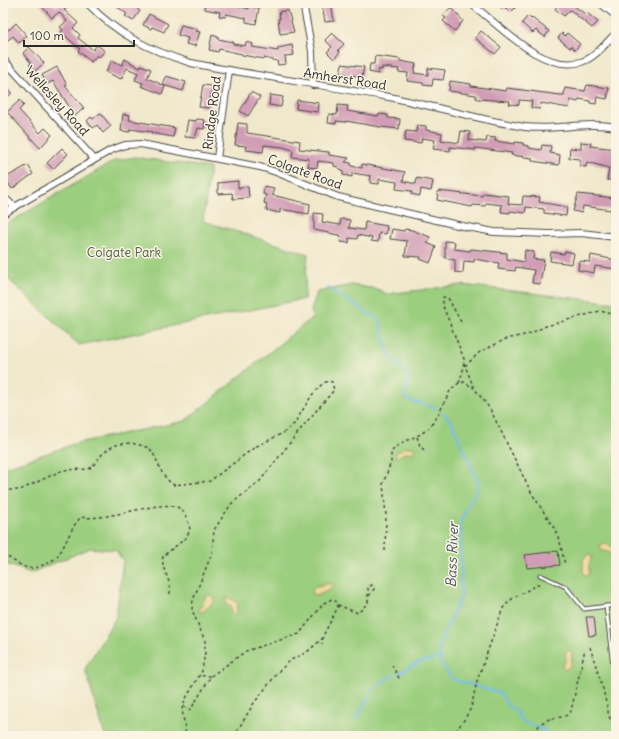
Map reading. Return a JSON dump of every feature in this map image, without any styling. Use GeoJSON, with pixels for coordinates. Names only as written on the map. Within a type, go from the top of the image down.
{"type":"FeatureCollection","features":[{"type":"Feature","properties":{"kind":"street","name":"Amherst Road"},"geometry":{"type":"LineString","coordinates":[[87,3],[109,24],[136,42],[162,54],[191,63],[390,97],[502,123],[528,127],[551,128],[584,124],[616,127]]}},
{"type":"Feature","properties":{"kind":"street"},"geometry":{"type":"LineString","coordinates":[[303,3],[312,51],[313,85]]}},
{"type":"Feature","properties":{"kind":"street"},"geometry":{"type":"LineString","coordinates":[[470,3],[525,47],[540,57],[556,62],[566,64],[581,62],[595,54],[616,33]]}},
{"type":"Feature","properties":{"kind":"street"},"geometry":{"type":"LineString","coordinates":[[600,3],[616,16]]}},
{"type":"Feature","properties":{"kind":"street","name":"Wellesley Road"},"geometry":{"type":"LineString","coordinates":[[3,59],[94,159]]}},
{"type":"Feature","properties":{"kind":"street","name":"Rindge Road"},"geometry":{"type":"LineString","coordinates":[[217,158],[229,70]]}},
{"type":"Feature","properties":{"kind":"street","name":"Colgate Road"},"geometry":{"type":"LineString","coordinates":[[3,214],[111,150],[125,145],[141,144],[217,158],[276,172],[338,197],[462,226],[494,232],[549,234],[581,233],[616,237]]}},
{"type":"Feature","properties":{"kind":"street"},"geometry":{"type":"LineString","coordinates":[[3,196],[11,204],[16,206]]}},
{"type":"Feature","properties":{"kind":"lane"},"geometry":{"type":"LineString","coordinates":[[540,576],[566,587],[584,609],[616,605]]}},
{"type":"Feature","properties":{"kind":"lane"},"geometry":{"type":"LineString","coordinates":[[606,606],[616,691]]}},
{"type":"Feature","properties":{"kind":"path"},"geometry":{"type":"LineString","coordinates":[[461,322],[448,298],[443,297],[442,302],[474,388],[490,409],[531,492],[554,528],[560,542],[564,565]]}},
{"type":"Feature","properties":{"kind":"path"},"geometry":{"type":"LineString","coordinates":[[459,383],[465,365],[480,352],[506,339],[529,334],[546,326],[600,311],[616,315]]}},
{"type":"Feature","properties":{"kind":"path"},"geometry":{"type":"LineString","coordinates":[[3,490],[20,490],[63,470],[89,469],[106,450],[115,445],[127,443],[150,449],[157,460],[163,476],[174,485],[210,481],[255,447],[289,430],[312,395],[323,383],[329,381],[332,382],[334,390],[260,481],[231,504],[214,530],[212,553],[194,596],[192,605],[196,622],[203,636],[205,646],[204,662],[200,674],[183,704],[182,715],[186,726],[186,736]]}},
{"type":"Feature","properties":{"kind":"path"},"geometry":{"type":"LineString","coordinates":[[385,552],[386,516],[383,486],[391,462],[390,454],[399,444],[417,436],[434,423],[451,389],[459,383],[464,382],[474,388]]}},
{"type":"Feature","properties":{"kind":"path"},"geometry":{"type":"LineString","coordinates":[[417,436],[420,446],[426,452]]}},
{"type":"Feature","properties":{"kind":"path"},"geometry":{"type":"LineString","coordinates":[[3,554],[17,563],[31,568],[41,566],[58,557],[71,530],[81,517],[99,518],[140,509],[175,506],[182,510],[190,530],[186,538],[163,556],[171,586],[169,597]]}},
{"type":"Feature","properties":{"kind":"path"},"geometry":{"type":"LineString","coordinates":[[452,736],[471,708],[477,681],[503,608],[518,594],[539,584]]}},
{"type":"Feature","properties":{"kind":"path"},"geometry":{"type":"LineString","coordinates":[[183,704],[186,710],[191,709],[211,676],[246,651],[299,634],[327,600],[334,600],[338,605],[358,613],[366,607],[369,596],[368,587],[372,585],[374,590],[369,596]]}},
{"type":"Feature","properties":{"kind":"path"},"geometry":{"type":"LineString","coordinates":[[234,736],[254,703],[280,671],[291,660],[307,652],[322,638],[338,605]]}},
{"type":"Feature","properties":{"kind":"path"},"geometry":{"type":"LineString","coordinates":[[322,638],[322,644]]}},
{"type":"Feature","properties":{"kind":"path"},"geometry":{"type":"LineString","coordinates":[[590,647],[604,689],[609,716],[616,732]]}},
{"type":"Feature","properties":{"kind":"path"},"geometry":{"type":"LineString","coordinates":[[523,736],[524,734],[534,732],[541,725],[553,718],[568,715],[571,711],[585,649]]}},
{"type":"Feature","properties":{"kind":"path"},"geometry":{"type":"LineString","coordinates":[[392,665],[400,680]]}},
{"type":"Feature","properties":{"kind":"path"},"geometry":{"type":"LineString","coordinates":[[200,674],[203,676],[211,676]]}},
{"type":"Feature","properties":{"kind":"green space","name":"Colgate Park"},"geometry":{"type":"Polygon","coordinates":[[[134,157],[210,168],[203,221],[308,254],[304,299],[79,345],[3,274],[3,226],[114,161],[134,157]]]}},
{"type":"Feature","properties":{"kind":"green space"},"geometry":{"type":"Polygon","coordinates":[[[352,285],[377,289],[387,294],[462,285],[616,303],[616,736],[105,736],[85,669],[116,617],[123,561],[116,550],[90,548],[31,573],[3,563],[3,468],[77,443],[185,421],[313,317],[311,310],[317,292],[352,285]]]}},
{"type":"Feature","properties":{"kind":"sand"},"geometry":{"type":"Polygon","coordinates":[[[405,447],[413,447],[415,450],[414,452],[404,453],[396,458],[396,453],[405,447]]]}},
{"type":"Feature","properties":{"kind":"sand"},"geometry":{"type":"Polygon","coordinates":[[[605,543],[616,549],[616,555],[601,550],[600,545],[605,543]]]}},
{"type":"Feature","properties":{"kind":"sand"},"geometry":{"type":"Polygon","coordinates":[[[589,554],[592,556],[589,565],[589,575],[585,576],[583,572],[583,559],[589,554]]]}},
{"type":"Feature","properties":{"kind":"sand"},"geometry":{"type":"Polygon","coordinates":[[[332,583],[330,590],[316,596],[312,594],[312,590],[317,586],[332,583]]]}},
{"type":"Feature","properties":{"kind":"sand"},"geometry":{"type":"Polygon","coordinates":[[[210,595],[214,598],[214,602],[202,612],[199,611],[206,596],[210,595]]]}},
{"type":"Feature","properties":{"kind":"sand"},"geometry":{"type":"Polygon","coordinates":[[[227,597],[238,603],[235,615],[231,614],[231,607],[225,601],[227,597]]]}},
{"type":"Feature","properties":{"kind":"sand"},"geometry":{"type":"Polygon","coordinates":[[[570,650],[572,653],[571,665],[565,670],[562,666],[566,660],[565,653],[570,650]]]}},
{"type":"Feature","properties":{"kind":"building"},"geometry":{"type":"Polygon","coordinates":[[[39,3],[53,3],[55,6],[63,3],[67,8],[64,10],[78,23],[73,28],[80,35],[78,38],[93,50],[97,45],[105,51],[99,57],[97,55],[91,62],[78,51],[80,49],[61,32],[63,30],[60,27],[67,21],[59,12],[52,18],[39,3]]]}},
{"type":"Feature","properties":{"kind":"building"},"geometry":{"type":"Polygon","coordinates":[[[112,3],[130,3],[140,11],[133,21],[125,16],[127,14],[112,3]]]}},
{"type":"Feature","properties":{"kind":"building"},"geometry":{"type":"Polygon","coordinates":[[[205,3],[222,3],[249,9],[249,6],[259,8],[256,24],[246,22],[246,18],[226,14],[225,17],[219,16],[220,12],[204,9],[205,3]]]}},
{"type":"Feature","properties":{"kind":"building"},"geometry":{"type":"Polygon","coordinates":[[[331,3],[334,21],[325,22],[322,5],[331,3]]]}},
{"type":"Feature","properties":{"kind":"building"},"geometry":{"type":"Polygon","coordinates":[[[496,3],[511,3],[516,7],[511,12],[506,8],[504,10],[496,3]]]}},
{"type":"Feature","properties":{"kind":"building"},"geometry":{"type":"Polygon","coordinates":[[[559,3],[575,3],[573,5],[585,14],[587,13],[598,22],[592,28],[570,10],[564,16],[555,9],[559,3]]]}},
{"type":"Feature","properties":{"kind":"building"},"geometry":{"type":"Polygon","coordinates":[[[451,7],[463,21],[455,31],[443,21],[446,18],[443,16],[451,7]]]}},
{"type":"Feature","properties":{"kind":"building"},"geometry":{"type":"Polygon","coordinates":[[[288,10],[294,32],[280,34],[278,19],[280,19],[279,12],[288,10]]]}},
{"type":"Feature","properties":{"kind":"building"},"geometry":{"type":"Polygon","coordinates":[[[149,14],[168,24],[164,32],[152,27],[151,29],[143,25],[149,14]]]}},
{"type":"Feature","properties":{"kind":"building"},"geometry":{"type":"Polygon","coordinates":[[[528,16],[549,31],[545,37],[536,30],[533,33],[522,23],[528,16]]]}},
{"type":"Feature","properties":{"kind":"building"},"geometry":{"type":"Polygon","coordinates":[[[3,23],[9,30],[16,23],[27,36],[19,43],[13,36],[8,40],[3,35],[3,23]]]}},
{"type":"Feature","properties":{"kind":"building"},"geometry":{"type":"Polygon","coordinates":[[[181,25],[197,29],[196,31],[200,32],[195,46],[186,44],[188,38],[178,35],[181,25]]]}},
{"type":"Feature","properties":{"kind":"building"},"geometry":{"type":"Polygon","coordinates":[[[481,31],[501,47],[495,54],[475,38],[481,31]]]}},
{"type":"Feature","properties":{"kind":"building"},"geometry":{"type":"Polygon","coordinates":[[[332,33],[344,44],[338,50],[340,52],[334,59],[327,52],[332,47],[325,40],[332,33]]]}},
{"type":"Feature","properties":{"kind":"building"},"geometry":{"type":"Polygon","coordinates":[[[562,33],[565,36],[567,33],[580,44],[575,50],[571,46],[570,48],[558,38],[562,33]]]}},
{"type":"Feature","properties":{"kind":"building"},"geometry":{"type":"Polygon","coordinates":[[[212,35],[218,37],[218,39],[233,42],[233,44],[245,46],[246,42],[253,44],[252,47],[278,51],[278,48],[292,45],[294,55],[285,56],[286,64],[278,65],[277,61],[264,58],[242,55],[219,49],[218,52],[209,50],[212,35]]]}},
{"type":"Feature","properties":{"kind":"building"},"geometry":{"type":"Polygon","coordinates":[[[29,47],[44,63],[35,71],[29,65],[31,63],[23,53],[29,47]]]}},
{"type":"Feature","properties":{"kind":"building"},"geometry":{"type":"Polygon","coordinates":[[[375,56],[400,59],[400,61],[416,64],[414,73],[428,75],[428,68],[445,70],[443,80],[433,79],[432,86],[407,81],[408,73],[398,72],[399,69],[382,67],[382,70],[379,69],[378,74],[369,72],[370,64],[374,64],[375,56]]]}},
{"type":"Feature","properties":{"kind":"building"},"geometry":{"type":"Polygon","coordinates":[[[125,59],[140,68],[141,65],[151,69],[147,78],[165,86],[162,94],[141,86],[143,83],[135,80],[138,73],[127,68],[121,79],[106,72],[112,60],[122,65],[125,59]]]}},
{"type":"Feature","properties":{"kind":"building"},"geometry":{"type":"Polygon","coordinates":[[[342,64],[364,67],[362,77],[340,73],[342,64]]]}},
{"type":"Feature","properties":{"kind":"building"},"geometry":{"type":"Polygon","coordinates":[[[57,67],[67,85],[65,86],[84,108],[75,116],[53,81],[47,84],[42,75],[57,67]]]}},
{"type":"Feature","properties":{"kind":"building"},"geometry":{"type":"Polygon","coordinates":[[[166,76],[186,82],[183,91],[163,85],[166,76]]]}},
{"type":"Feature","properties":{"kind":"building"},"geometry":{"type":"Polygon","coordinates":[[[450,81],[471,84],[471,86],[506,91],[507,88],[560,95],[564,95],[565,88],[585,91],[587,85],[609,88],[607,99],[597,97],[596,104],[579,99],[578,102],[570,100],[569,108],[541,103],[540,109],[531,108],[532,101],[519,100],[519,105],[509,104],[510,101],[478,99],[476,98],[476,95],[449,91],[450,81]]]}},
{"type":"Feature","properties":{"kind":"building"},"geometry":{"type":"Polygon","coordinates":[[[3,83],[12,93],[3,101],[3,83]]]}},
{"type":"Feature","properties":{"kind":"building"},"geometry":{"type":"Polygon","coordinates":[[[203,85],[212,86],[209,108],[199,107],[203,85]]]}},
{"type":"Feature","properties":{"kind":"building"},"geometry":{"type":"Polygon","coordinates":[[[251,92],[260,97],[248,116],[240,111],[251,92]]]}},
{"type":"Feature","properties":{"kind":"building"},"geometry":{"type":"Polygon","coordinates":[[[270,95],[283,97],[281,107],[269,105],[270,95]]]}},
{"type":"Feature","properties":{"kind":"building"},"geometry":{"type":"Polygon","coordinates":[[[20,100],[24,105],[19,110],[40,133],[45,128],[52,135],[40,148],[7,112],[20,100]]]}},
{"type":"Feature","properties":{"kind":"building"},"geometry":{"type":"Polygon","coordinates":[[[297,100],[319,103],[318,112],[296,109],[297,100]]]}},
{"type":"Feature","properties":{"kind":"building"},"geometry":{"type":"Polygon","coordinates":[[[338,105],[348,106],[347,111],[378,116],[379,114],[388,115],[388,118],[400,119],[399,129],[346,121],[336,121],[336,124],[328,123],[329,114],[337,115],[338,105]]]}},
{"type":"Feature","properties":{"kind":"building"},"geometry":{"type":"Polygon","coordinates":[[[100,113],[111,126],[103,133],[97,125],[93,128],[87,121],[91,117],[93,119],[100,113]]]}},
{"type":"Feature","properties":{"kind":"building"},"geometry":{"type":"Polygon","coordinates":[[[123,114],[130,115],[129,120],[175,128],[173,137],[130,129],[130,132],[121,131],[123,114]]]}},
{"type":"Feature","properties":{"kind":"building"},"geometry":{"type":"Polygon","coordinates":[[[197,119],[205,120],[204,129],[198,128],[195,138],[185,137],[188,120],[196,121],[197,119]]]}},
{"type":"Feature","properties":{"kind":"building"},"geometry":{"type":"Polygon","coordinates":[[[238,123],[247,124],[247,133],[300,141],[299,149],[329,152],[329,155],[349,158],[345,162],[351,163],[351,166],[362,168],[362,164],[405,172],[403,181],[416,184],[417,178],[433,181],[431,191],[421,189],[420,196],[411,194],[412,191],[396,189],[397,182],[379,179],[379,184],[370,183],[371,176],[352,173],[352,177],[343,175],[343,172],[338,167],[334,166],[334,163],[318,161],[317,168],[308,167],[309,159],[292,157],[293,150],[283,147],[264,145],[263,152],[245,150],[246,146],[235,145],[238,123]]]}},
{"type":"Feature","properties":{"kind":"building"},"geometry":{"type":"Polygon","coordinates":[[[417,125],[426,126],[426,130],[442,133],[441,140],[459,143],[461,131],[470,132],[469,140],[486,142],[487,137],[496,138],[495,141],[515,144],[515,142],[523,143],[523,145],[529,146],[529,148],[541,150],[542,145],[551,146],[550,153],[560,155],[559,165],[532,161],[532,158],[511,155],[512,153],[475,148],[475,150],[450,147],[450,151],[433,149],[435,140],[422,138],[421,143],[404,141],[406,131],[416,132],[417,125]]]}},
{"type":"Feature","properties":{"kind":"building"},"geometry":{"type":"Polygon","coordinates":[[[581,142],[591,143],[590,146],[616,149],[613,180],[607,180],[609,168],[587,162],[586,167],[580,166],[580,159],[569,158],[570,148],[581,149],[581,142]]]}},
{"type":"Feature","properties":{"kind":"building"},"geometry":{"type":"Polygon","coordinates":[[[62,148],[68,154],[53,169],[47,163],[62,148]]]}},
{"type":"Feature","properties":{"kind":"building"},"geometry":{"type":"Polygon","coordinates":[[[28,165],[33,174],[12,189],[5,178],[28,165]]]}},
{"type":"Feature","properties":{"kind":"building"},"geometry":{"type":"Polygon","coordinates":[[[238,181],[238,188],[248,187],[249,198],[233,199],[232,193],[218,194],[218,183],[238,181]]]}},
{"type":"Feature","properties":{"kind":"building"},"geometry":{"type":"Polygon","coordinates":[[[264,186],[274,188],[272,195],[310,204],[309,214],[280,209],[280,213],[266,210],[267,204],[264,203],[266,195],[263,194],[264,186]]]}},
{"type":"Feature","properties":{"kind":"building"},"geometry":{"type":"Polygon","coordinates":[[[438,191],[482,196],[483,193],[509,196],[508,204],[522,205],[523,196],[540,197],[539,202],[567,207],[566,216],[544,213],[544,209],[526,207],[525,213],[510,211],[510,213],[501,212],[502,205],[486,203],[485,206],[473,205],[472,207],[437,200],[438,191]]]}},
{"type":"Feature","properties":{"kind":"building"},"geometry":{"type":"Polygon","coordinates":[[[578,194],[616,198],[616,217],[610,216],[611,210],[583,206],[582,213],[573,211],[578,194]]]}},
{"type":"Feature","properties":{"kind":"building"},"geometry":{"type":"Polygon","coordinates":[[[314,213],[323,214],[322,222],[340,225],[341,219],[350,220],[349,228],[364,230],[365,222],[387,226],[386,234],[379,233],[378,242],[371,241],[372,238],[358,235],[357,239],[349,238],[349,243],[340,242],[341,236],[314,230],[314,213]]]}},
{"type":"Feature","properties":{"kind":"building"},"geometry":{"type":"Polygon","coordinates":[[[392,229],[404,231],[405,229],[412,230],[430,237],[427,243],[436,247],[430,263],[420,259],[421,257],[405,256],[407,241],[390,239],[392,229]]]}},
{"type":"Feature","properties":{"kind":"building"},"geometry":{"type":"Polygon","coordinates":[[[445,241],[455,242],[454,249],[470,251],[471,249],[507,253],[507,259],[524,262],[525,250],[534,252],[533,259],[544,260],[540,284],[532,283],[534,270],[516,267],[515,271],[498,269],[499,263],[474,259],[474,262],[464,261],[463,273],[455,272],[455,260],[445,258],[445,241]]]}},
{"type":"Feature","properties":{"kind":"building"},"geometry":{"type":"Polygon","coordinates":[[[565,251],[574,253],[572,264],[550,261],[551,252],[564,254],[565,251]]]}},
{"type":"Feature","properties":{"kind":"building"},"geometry":{"type":"Polygon","coordinates":[[[591,255],[616,260],[616,269],[595,266],[594,273],[578,270],[579,261],[590,262],[591,255]]]}},
{"type":"Feature","properties":{"kind":"building"},"geometry":{"type":"Polygon","coordinates":[[[558,551],[560,565],[527,568],[525,555],[558,551]]]}},
{"type":"Feature","properties":{"kind":"building"},"geometry":{"type":"Polygon","coordinates":[[[586,617],[594,617],[596,635],[589,636],[586,617]]]}},
{"type":"Feature","properties":{"kind":"waterway","name":"Bass River"},"geometry":{"type":"LineString","coordinates":[[328,288],[379,320],[388,353],[408,376],[405,399],[436,408]]}},
{"type":"Feature","properties":{"kind":"waterway","name":"Bass River"},"geometry":{"type":"LineString","coordinates":[[443,413],[451,421],[479,484],[461,520],[461,596],[439,645],[441,663],[452,679],[500,693],[507,705],[516,711],[520,720],[546,731],[547,736]]}},
{"type":"Feature","properties":{"kind":"waterway"},"geometry":{"type":"LineString","coordinates":[[399,673],[419,662],[440,658]]}},
{"type":"Feature","properties":{"kind":"waterway"},"geometry":{"type":"LineString","coordinates":[[354,720],[374,689],[379,684],[394,675]]}}]}
